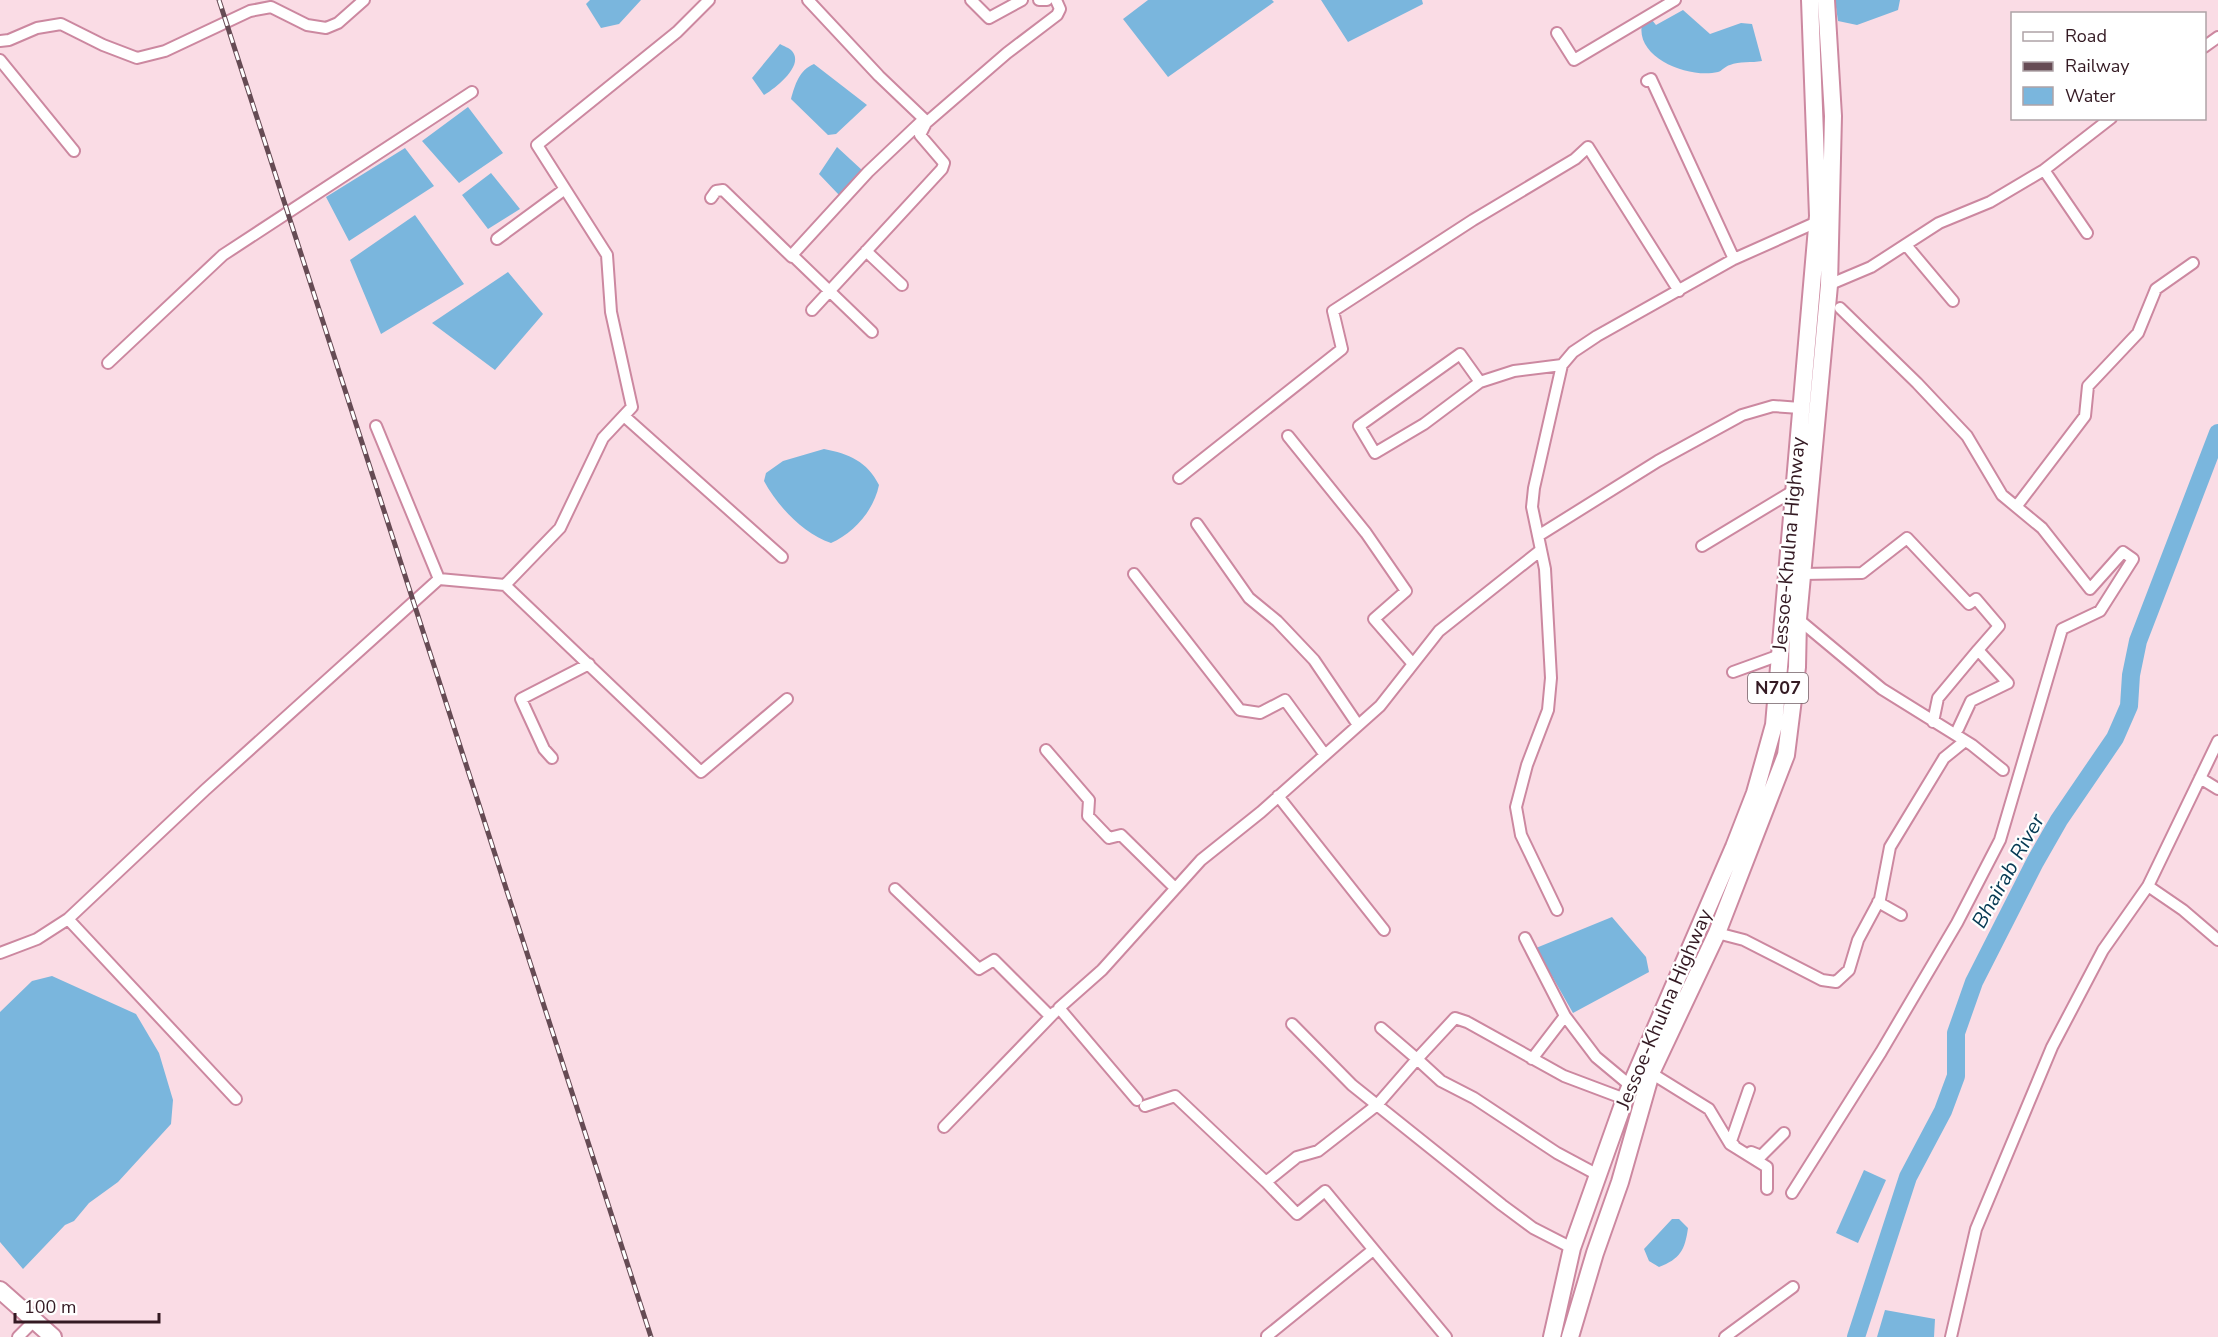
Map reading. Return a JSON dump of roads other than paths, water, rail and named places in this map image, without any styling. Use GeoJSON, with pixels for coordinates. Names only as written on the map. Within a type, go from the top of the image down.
{"type":"FeatureCollection","features":[{"type":"Feature","properties":{"kind":"highway","name":"Jessoe-Khulna Highway"},"geometry":{"type":"LineString","coordinates":[[1552,1337],[1572,1248],[1625,1090],[1734,847],[1755,793],[1774,725],[1817,222],[1809,0]]}},
{"type":"Feature","properties":{"kind":"highway","name":"Jessoe-Khulna Highway"},"geometry":{"type":"LineString","coordinates":[[1570,1337],[1595,1252],[1620,1182],[1651,1074],[1717,933],[1786,755],[1797,677],[1798,619],[1829,285],[1833,116],[1826,0]]}},
{"type":"Feature","properties":{"kind":"highway"},"geometry":{"type":"LineString","coordinates":[[0,1290],[53,1337]]}},
{"type":"Feature","properties":{"kind":"street"},"geometry":{"type":"LineString","coordinates":[[0,53],[4,40],[37,28],[61,24],[103,45],[137,58],[165,51],[250,12],[272,7],[307,25],[326,28],[338,23],[364,0]]}},
{"type":"Feature","properties":{"kind":"street"},"geometry":{"type":"LineString","coordinates":[[505,585],[560,528],[603,438],[632,407],[611,312],[607,255],[537,145],[677,32],[709,0]]}},
{"type":"Feature","properties":{"kind":"street"},"geometry":{"type":"LineString","coordinates":[[792,257],[792,252],[868,172],[925,120],[808,0]]}},
{"type":"Feature","properties":{"kind":"street"},"geometry":{"type":"LineString","coordinates":[[971,0],[989,18],[1022,0]]}},
{"type":"Feature","properties":{"kind":"street"},"geometry":{"type":"LineString","coordinates":[[1040,0],[1047,0]]}},
{"type":"Feature","properties":{"kind":"street"},"geometry":{"type":"LineString","coordinates":[[812,310],[942,169],[944,163],[920,135],[921,130],[1001,57],[1057,15],[1060,9],[1056,0]]}},
{"type":"Feature","properties":{"kind":"street"},"geometry":{"type":"LineString","coordinates":[[1557,33],[1574,60],[1675,0]]}},
{"type":"Feature","properties":{"kind":"street"},"geometry":{"type":"LineString","coordinates":[[2206,46],[2218,37]]}},
{"type":"Feature","properties":{"kind":"street"},"geometry":{"type":"LineString","coordinates":[[0,60],[74,151]]}},
{"type":"Feature","properties":{"kind":"street"},"geometry":{"type":"LineString","coordinates":[[1647,81],[1651,79],[1734,259]]}},
{"type":"Feature","properties":{"kind":"street"},"geometry":{"type":"LineString","coordinates":[[108,363],[223,255],[472,92]]}},
{"type":"Feature","properties":{"kind":"street"},"geometry":{"type":"LineString","coordinates":[[1811,289],[1829,285],[1871,267],[1939,223],[1990,202],[2044,170],[2108,120]]}},
{"type":"Feature","properties":{"kind":"street"},"geometry":{"type":"LineString","coordinates":[[1179,478],[1342,349],[1334,311],[1473,220],[1575,159],[1588,147],[1679,291]]}},
{"type":"Feature","properties":{"kind":"street"},"geometry":{"type":"LineString","coordinates":[[2044,170],[2087,233]]}},
{"type":"Feature","properties":{"kind":"street"},"geometry":{"type":"LineString","coordinates":[[497,239],[565,189]]}},
{"type":"Feature","properties":{"kind":"street"},"geometry":{"type":"LineString","coordinates":[[711,198],[716,191],[723,190],[872,332]]}},
{"type":"Feature","properties":{"kind":"street"},"geometry":{"type":"LineString","coordinates":[[1557,910],[1521,835],[1516,807],[1527,765],[1548,710],[1551,678],[1545,569],[1532,507],[1534,488],[1562,365],[1573,352],[1598,336],[1734,259],[1817,222]]}},
{"type":"Feature","properties":{"kind":"street"},"geometry":{"type":"LineString","coordinates":[[1906,245],[1953,301]]}},
{"type":"Feature","properties":{"kind":"street"},"geometry":{"type":"LineString","coordinates":[[866,250],[902,285]]}},
{"type":"Feature","properties":{"kind":"street"},"geometry":{"type":"LineString","coordinates":[[2019,503],[2085,416],[2088,386],[2138,333],[2156,289],[2193,263]]}},
{"type":"Feature","properties":{"kind":"street"},"geometry":{"type":"LineString","coordinates":[[1792,1193],[1893,1032],[1957,923],[2000,840],[2062,629],[2100,611],[2133,559],[2123,552],[2090,590],[2042,528],[2002,495],[1967,436],[1917,383],[1840,308]]}},
{"type":"Feature","properties":{"kind":"street"},"geometry":{"type":"LineString","coordinates":[[1480,382],[1460,354],[1359,426],[1375,453],[1424,424],[1480,382],[1514,371],[1562,365]]}},
{"type":"Feature","properties":{"kind":"street"},"geometry":{"type":"LineString","coordinates":[[1538,536],[1658,461],[1742,415],[1773,406],[1800,408]]}},
{"type":"Feature","properties":{"kind":"street"},"geometry":{"type":"LineString","coordinates":[[624,416],[782,557]]}},
{"type":"Feature","properties":{"kind":"street"},"geometry":{"type":"LineString","coordinates":[[376,426],[439,579]]}},
{"type":"Feature","properties":{"kind":"street"},"geometry":{"type":"LineString","coordinates":[[1288,436],[1366,533],[1406,591],[1374,619],[1413,664]]}},
{"type":"Feature","properties":{"kind":"street"},"geometry":{"type":"LineString","coordinates":[[1702,546],[1793,491]]}},
{"type":"Feature","properties":{"kind":"street"},"geometry":{"type":"LineString","coordinates":[[1197,524],[1249,598],[1276,621],[1314,660],[1358,725]]}},
{"type":"Feature","properties":{"kind":"street"},"geometry":{"type":"LineString","coordinates":[[1802,574],[1862,573],[1907,538],[1969,604],[1976,599],[1999,626],[1938,698],[1933,722]]}},
{"type":"Feature","properties":{"kind":"street"},"geometry":{"type":"LineString","coordinates":[[944,1127],[1050,1016],[1102,970],[1174,887],[1201,860],[1380,706],[1439,631],[1541,550]]}},
{"type":"Feature","properties":{"kind":"street"},"geometry":{"type":"LineString","coordinates":[[1134,574],[1240,710],[1260,713],[1285,700],[1325,755]]}},
{"type":"Feature","properties":{"kind":"street"},"geometry":{"type":"LineString","coordinates":[[0,953],[37,939],[68,919],[205,790],[439,579],[505,585],[701,772],[787,699]]}},
{"type":"Feature","properties":{"kind":"street"},"geometry":{"type":"LineString","coordinates":[[1798,619],[1882,689],[1965,741],[2003,770]]}},
{"type":"Feature","properties":{"kind":"street"},"geometry":{"type":"LineString","coordinates":[[1958,729],[1971,700],[2008,683],[1978,650]]}},
{"type":"Feature","properties":{"kind":"street"},"geometry":{"type":"LineString","coordinates":[[1733,672],[1780,655]]}},
{"type":"Feature","properties":{"kind":"street"},"geometry":{"type":"LineString","coordinates":[[552,758],[544,749],[521,699],[589,664]]}},
{"type":"Feature","properties":{"kind":"street"},"geometry":{"type":"LineString","coordinates":[[1717,933],[1744,940],[1822,980],[1836,982],[1849,969],[1858,940],[1878,902],[1890,847],[1944,758],[1965,741]]}},
{"type":"Feature","properties":{"kind":"street"},"geometry":{"type":"LineString","coordinates":[[1951,1337],[1976,1229],[2052,1047],[2103,950],[2148,886],[2218,741]]}},
{"type":"Feature","properties":{"kind":"street"},"geometry":{"type":"LineString","coordinates":[[1046,750],[1089,800],[1088,816],[1109,838],[1121,834],[1174,887]]}},
{"type":"Feature","properties":{"kind":"street"},"geometry":{"type":"LineString","coordinates":[[2200,778],[2218,789]]}},
{"type":"Feature","properties":{"kind":"street"},"geometry":{"type":"LineString","coordinates":[[1278,796],[1384,930]]}},
{"type":"Feature","properties":{"kind":"street"},"geometry":{"type":"LineString","coordinates":[[2148,886],[2183,910],[2218,940]]}},
{"type":"Feature","properties":{"kind":"street"},"geometry":{"type":"LineString","coordinates":[[895,889],[979,969],[994,960],[1050,1016]]}},
{"type":"Feature","properties":{"kind":"street"},"geometry":{"type":"LineString","coordinates":[[1878,902],[1901,915]]}},
{"type":"Feature","properties":{"kind":"street"},"geometry":{"type":"LineString","coordinates":[[68,919],[236,1098]]}},
{"type":"Feature","properties":{"kind":"street"},"geometry":{"type":"LineString","coordinates":[[1525,938],[1565,1016],[1625,1090]]}},
{"type":"Feature","properties":{"kind":"street"},"geometry":{"type":"LineString","coordinates":[[1059,1008],[1141,1103],[1174,1096],[1297,1214],[1324,1191],[1446,1337]]}},
{"type":"Feature","properties":{"kind":"street"},"geometry":{"type":"LineString","coordinates":[[1532,1059],[1565,1016]]}},
{"type":"Feature","properties":{"kind":"street"},"geometry":{"type":"LineString","coordinates":[[1266,1182],[1297,1157],[1318,1151],[1377,1105],[1455,1018],[1467,1022],[1564,1076],[1625,1090]]}},
{"type":"Feature","properties":{"kind":"street"},"geometry":{"type":"LineString","coordinates":[[1292,1024],[1353,1085],[1377,1105],[1533,1228],[1572,1248]]}},
{"type":"Feature","properties":{"kind":"street"},"geometry":{"type":"LineString","coordinates":[[1382,1028],[1441,1081],[1474,1098],[1557,1153],[1598,1175]]}},
{"type":"Feature","properties":{"kind":"street"},"geometry":{"type":"LineString","coordinates":[[1651,1074],[1709,1109],[1730,1144],[1767,1167],[1767,1189]]}},
{"type":"Feature","properties":{"kind":"street"},"geometry":{"type":"LineString","coordinates":[[1730,1144],[1749,1089]]}},
{"type":"Feature","properties":{"kind":"street"},"geometry":{"type":"LineString","coordinates":[[1730,1144],[1761,1156],[1784,1133]]}},
{"type":"Feature","properties":{"kind":"street"},"geometry":{"type":"LineString","coordinates":[[1267,1336],[1373,1250]]}},
{"type":"Feature","properties":{"kind":"street"},"geometry":{"type":"LineString","coordinates":[[1725,1337],[1793,1287]]}},
{"type":"Feature","properties":{"kind":"street"},"geometry":{"type":"LineString","coordinates":[[18,1337],[35,1320]]}},
{"type":"Feature","properties":{"kind":"water"},"geometry":{"type":"Polygon","coordinates":[[[590,0],[641,0],[619,24],[601,28],[586,4],[590,0]]]}},
{"type":"Feature","properties":{"kind":"water"},"geometry":{"type":"Polygon","coordinates":[[[1148,0],[1272,0],[1274,2],[1168,77],[1123,19],[1148,0]]]}},
{"type":"Feature","properties":{"kind":"water"},"geometry":{"type":"Polygon","coordinates":[[[1321,0],[1422,0],[1423,4],[1348,42],[1321,0]]]}},
{"type":"Feature","properties":{"kind":"water"},"geometry":{"type":"Polygon","coordinates":[[[1835,0],[1900,0],[1898,10],[1857,25],[1838,21],[1835,0]]]}},
{"type":"Feature","properties":{"kind":"water"},"geometry":{"type":"Polygon","coordinates":[[[1683,10],[1710,34],[1741,23],[1752,24],[1762,61],[1734,64],[1718,72],[1706,73],[1679,69],[1655,56],[1647,47],[1642,36],[1642,24],[1652,20],[1656,25],[1683,10]]]}},
{"type":"Feature","properties":{"kind":"water"},"geometry":{"type":"Polygon","coordinates":[[[780,44],[792,51],[795,63],[787,76],[764,95],[752,78],[780,44]]]}},
{"type":"Feature","properties":{"kind":"water"},"geometry":{"type":"Polygon","coordinates":[[[814,64],[867,105],[836,134],[828,135],[791,99],[801,74],[814,64]]]}},
{"type":"Feature","properties":{"kind":"water"},"geometry":{"type":"Polygon","coordinates":[[[468,107],[503,153],[459,183],[422,141],[468,107]]]}},
{"type":"Feature","properties":{"kind":"water"},"geometry":{"type":"Polygon","coordinates":[[[837,147],[863,171],[839,195],[819,174],[837,147]]]}},
{"type":"Feature","properties":{"kind":"water"},"geometry":{"type":"Polygon","coordinates":[[[405,148],[434,186],[349,241],[326,197],[405,148]]]}},
{"type":"Feature","properties":{"kind":"water"},"geometry":{"type":"Polygon","coordinates":[[[491,173],[520,209],[488,229],[462,195],[491,173]]]}},
{"type":"Feature","properties":{"kind":"water"},"geometry":{"type":"Polygon","coordinates":[[[415,215],[464,284],[381,334],[350,260],[415,215]]]}},
{"type":"Feature","properties":{"kind":"water"},"geometry":{"type":"Polygon","coordinates":[[[508,272],[543,314],[495,370],[432,323],[508,272]]]}},
{"type":"Feature","properties":{"kind":"water"},"geometry":{"type":"Polygon","coordinates":[[[824,449],[849,456],[863,464],[879,485],[873,503],[862,520],[848,533],[831,543],[811,533],[784,510],[764,481],[766,473],[783,461],[824,449]]]}},
{"type":"Feature","properties":{"kind":"water"},"geometry":{"type":"Polygon","coordinates":[[[1612,917],[1646,957],[1649,972],[1573,1013],[1536,948],[1612,917]]]}},
{"type":"Feature","properties":{"kind":"water"},"geometry":{"type":"Polygon","coordinates":[[[52,976],[136,1014],[159,1053],[173,1100],[171,1124],[118,1182],[89,1203],[74,1221],[65,1225],[23,1269],[0,1242],[0,1012],[32,981],[52,976]]]}},
{"type":"Feature","properties":{"kind":"water"},"geometry":{"type":"Polygon","coordinates":[[[1864,1170],[1886,1180],[1858,1243],[1836,1233],[1864,1170]]]}},
{"type":"Feature","properties":{"kind":"water"},"geometry":{"type":"Polygon","coordinates":[[[1672,1219],[1679,1219],[1688,1228],[1685,1242],[1677,1257],[1659,1267],[1649,1261],[1644,1249],[1672,1219]]]}},
{"type":"Feature","properties":{"kind":"water"},"geometry":{"type":"Polygon","coordinates":[[[1885,1310],[1935,1319],[1934,1337],[1877,1337],[1885,1310]]]}},
{"type":"Feature","properties":{"kind":"waterway","name":"Bhairab River"},"geometry":{"type":"LineString","coordinates":[[1856,1337],[1908,1177],[1943,1111],[1956,1076],[1956,1033],[1974,982],[2059,820],[2115,738],[2129,706],[2131,675],[2138,641],[2218,433]]}},
{"type":"Feature","properties":{"kind":"railway"},"geometry":{"type":"LineString","coordinates":[[219,0],[651,1337]]}}]}
